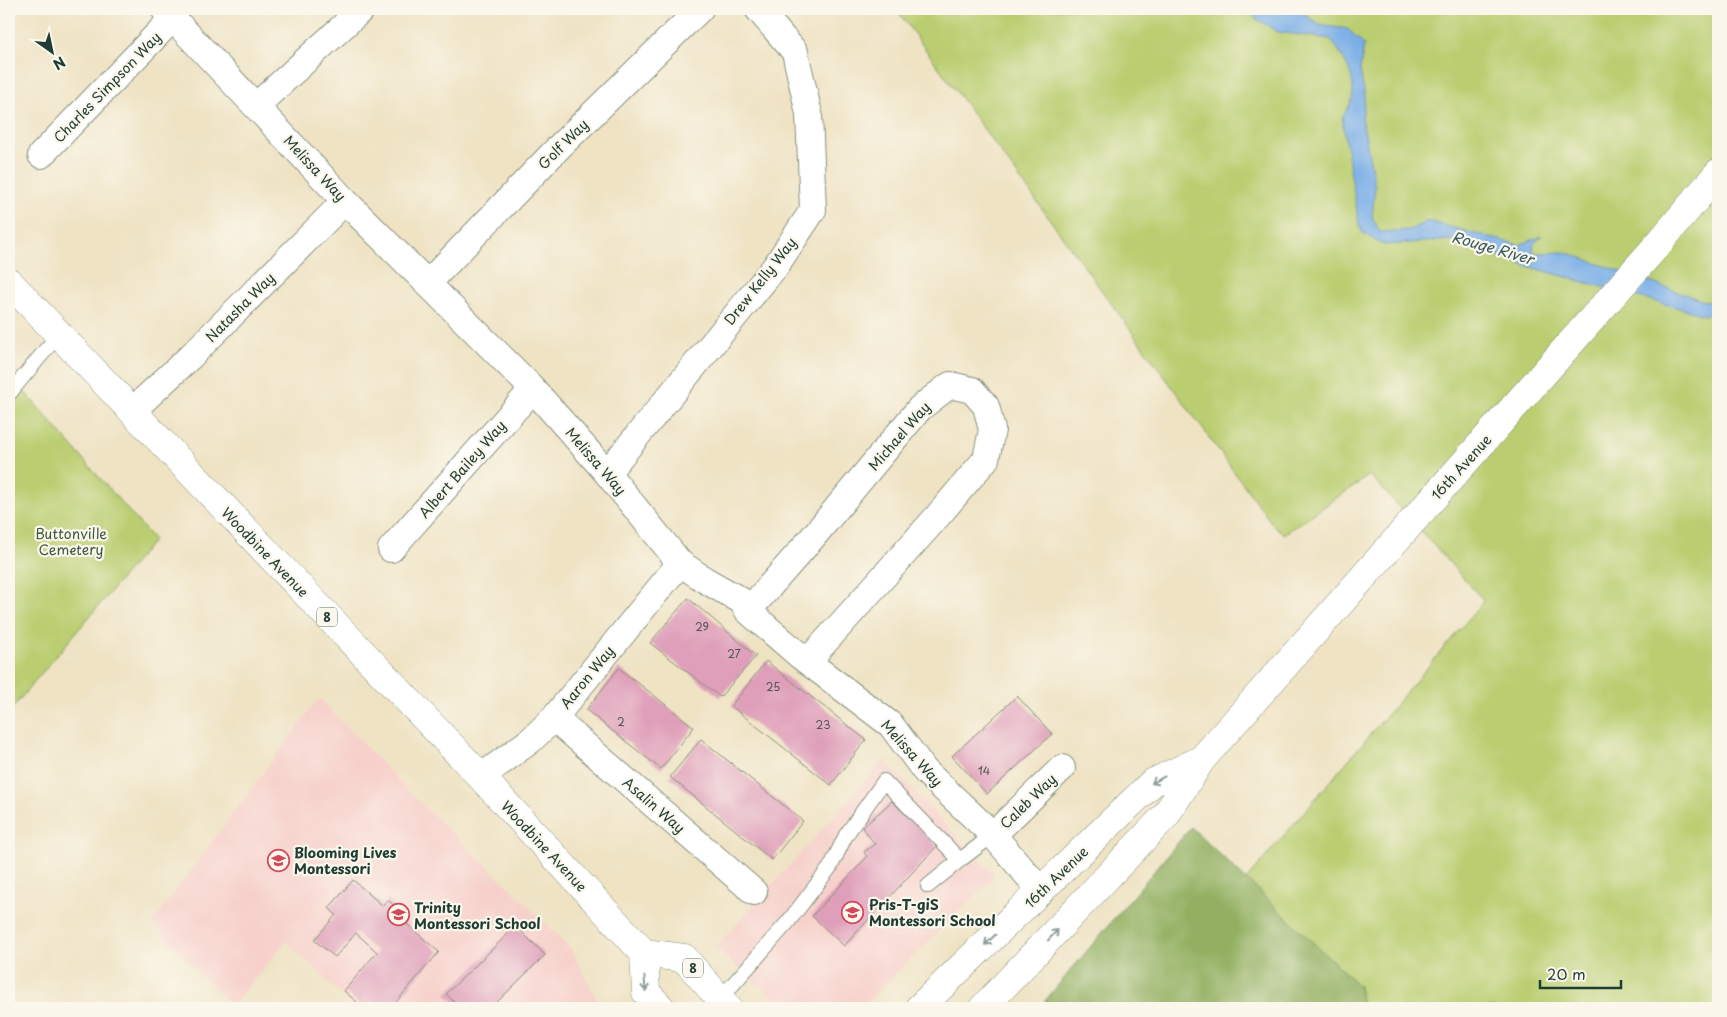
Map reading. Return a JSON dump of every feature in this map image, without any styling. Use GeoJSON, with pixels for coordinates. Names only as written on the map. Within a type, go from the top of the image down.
{"type":"FeatureCollection","features":[{"type":"Feature","properties":{"kind":"main road","name":"16th Avenue"},"geometry":{"type":"LineString","coordinates":[[984,1008],[1166,816],[1202,758],[1660,242],[1718,173]]}},
{"type":"Feature","properties":{"kind":"main road","name":"Woodbine Avenue"},"geometry":{"type":"LineString","coordinates":[[9,282],[481,777],[644,953]]}},
{"type":"Feature","properties":{"kind":"main road","name":"16th Avenue"},"geometry":{"type":"LineString","coordinates":[[919,1008],[1152,783],[1202,758]]}},
{"type":"Feature","properties":{"kind":"main road","name":"8"},"geometry":{"type":"LineString","coordinates":[[644,953],[684,958],[724,1004]]}},
{"type":"Feature","properties":{"kind":"main road"},"geometry":{"type":"LineString","coordinates":[[644,953],[646,992],[661,1008]]}},
{"type":"Feature","properties":{"kind":"street"},"geometry":{"type":"LineString","coordinates":[[257,105],[362,9]]}},
{"type":"Feature","properties":{"kind":"street","name":"Golf Way"},"geometry":{"type":"LineString","coordinates":[[429,282],[560,146],[700,9]]}},
{"type":"Feature","properties":{"kind":"street","name":"Drew Kelly Way"},"geometry":{"type":"LineString","coordinates":[[607,472],[775,267],[812,210],[809,114],[796,52],[758,9]]}},
{"type":"Feature","properties":{"kind":"street","name":"Melissa Way"},"geometry":{"type":"LineString","coordinates":[[169,13],[346,201],[429,282],[533,389],[607,472],[680,563],[742,601],[748,611],[800,656],[891,725],[925,771],[993,835],[1041,891]]}},
{"type":"Feature","properties":{"kind":"street","name":"Charles Simpson Way"},"geometry":{"type":"LineString","coordinates":[[41,155],[169,13]]}},
{"type":"Feature","properties":{"kind":"street","name":"Natasha Way"},"geometry":{"type":"LineString","coordinates":[[132,411],[191,356],[346,201]]}},
{"type":"Feature","properties":{"kind":"street","name":"Michael Way"},"geometry":{"type":"LineString","coordinates":[[748,611],[813,537],[920,408],[950,385],[972,390],[986,406],[992,430],[986,459],[808,661]]}},
{"type":"Feature","properties":{"kind":"street","name":"Albert Bailey Way"},"geometry":{"type":"LineString","coordinates":[[391,549],[533,389]]}},
{"type":"Feature","properties":{"kind":"street","name":"Aaron Way"},"geometry":{"type":"LineString","coordinates":[[481,777],[531,740],[554,718],[680,563]]}},
{"type":"Feature","properties":{"kind":"street","name":"Asalin Way"},"geometry":{"type":"LineString","coordinates":[[554,718],[754,892]]}},
{"type":"Feature","properties":{"kind":"street","name":"Caleb Way"},"geometry":{"type":"LineString","coordinates":[[993,835],[1062,768]]}},
{"type":"Feature","properties":{"kind":"lane"},"geometry":{"type":"LineString","coordinates":[[9,394],[58,335]]}},
{"type":"Feature","properties":{"kind":"lane"},"geometry":{"type":"LineString","coordinates":[[724,1004],[831,866],[846,835],[884,781],[960,860]]}},
{"type":"Feature","properties":{"kind":"lane"},"geometry":{"type":"LineString","coordinates":[[928,886],[993,835]]}},
{"type":"Feature","properties":{"kind":"shaded area"},"geometry":{"type":"Polygon","coordinates":[[[319,698],[414,797],[571,949],[594,994],[606,1008],[354,1008],[286,941],[232,1006],[152,923],[319,698]]]}},
{"type":"Feature","properties":{"kind":"shaded area","name":"Pris-T-giS Montessori School"},"geometry":{"type":"Polygon","coordinates":[[[884,760],[995,876],[861,1008],[785,1008],[715,948],[884,760]]]}},
{"type":"Feature","properties":{"kind":"green space"},"geometry":{"type":"Polygon","coordinates":[[[896,9],[1718,9],[1718,1008],[1362,1008],[1359,986],[1246,880],[1484,601],[1370,475],[1284,534],[1273,525],[896,9]]]}},
{"type":"Feature","properties":{"kind":"green space","name":"Buttonville Cemetery"},"geometry":{"type":"Polygon","coordinates":[[[9,374],[154,540],[9,712],[9,374]]]}},
{"type":"Feature","properties":{"kind":"green space"},"geometry":{"type":"Polygon","coordinates":[[[1191,827],[1359,986],[1362,1008],[1039,1008],[1191,827]]]}},
{"type":"Feature","properties":{"kind":"water","name":"Rouge River"},"geometry":{"type":"Polygon","coordinates":[[[1246,9],[1295,9],[1301,11],[1319,25],[1348,29],[1364,45],[1360,70],[1365,97],[1362,118],[1375,187],[1372,217],[1380,232],[1410,230],[1427,221],[1519,245],[1542,236],[1533,245],[1534,253],[1565,252],[1704,301],[1718,301],[1718,313],[1704,315],[1523,265],[1452,240],[1384,245],[1362,232],[1359,225],[1342,118],[1353,96],[1349,69],[1345,61],[1330,39],[1278,32],[1255,18],[1246,9]]]}},
{"type":"Feature","properties":{"kind":"building"},"geometry":{"type":"Polygon","coordinates":[[[688,598],[756,656],[720,697],[650,643],[688,598]]]}},
{"type":"Feature","properties":{"kind":"building"},"geometry":{"type":"Polygon","coordinates":[[[766,661],[866,740],[831,785],[731,706],[766,661]]]}},
{"type":"Feature","properties":{"kind":"building"},"geometry":{"type":"Polygon","coordinates":[[[619,668],[694,727],[661,769],[586,710],[619,668]]]}},
{"type":"Feature","properties":{"kind":"building"},"geometry":{"type":"Polygon","coordinates":[[[1017,696],[1052,734],[987,794],[952,756],[1017,696]]]}},
{"type":"Feature","properties":{"kind":"building"},"geometry":{"type":"Polygon","coordinates":[[[701,739],[803,821],[772,860],[670,777],[701,739]]]}},
{"type":"Feature","properties":{"kind":"building"},"geometry":{"type":"Polygon","coordinates":[[[892,801],[937,846],[844,946],[812,916],[867,857],[864,852],[875,844],[862,828],[892,801]]]}},
{"type":"Feature","properties":{"kind":"building"},"geometry":{"type":"Polygon","coordinates":[[[353,880],[383,906],[388,900],[405,915],[401,919],[439,952],[391,1008],[364,1008],[344,991],[377,952],[356,933],[335,957],[314,940],[336,915],[329,908],[353,880]]]}},
{"type":"Feature","properties":{"kind":"building"},"geometry":{"type":"Polygon","coordinates":[[[516,926],[545,955],[491,1008],[460,1008],[446,994],[516,926]]]}},
{"type":"Feature","properties":{"kind":"place","name":"Blooming Lives Montessori"},"geometry":{"type":"Point","coordinates":[278,860]}},
{"type":"Feature","properties":{"kind":"place","name":"Pris-T-giS Montessori School"},"geometry":{"type":"Point","coordinates":[853,912]}},
{"type":"Feature","properties":{"kind":"place","name":"Trinity Montessori School"},"geometry":{"type":"Point","coordinates":[398,915]}}]}
